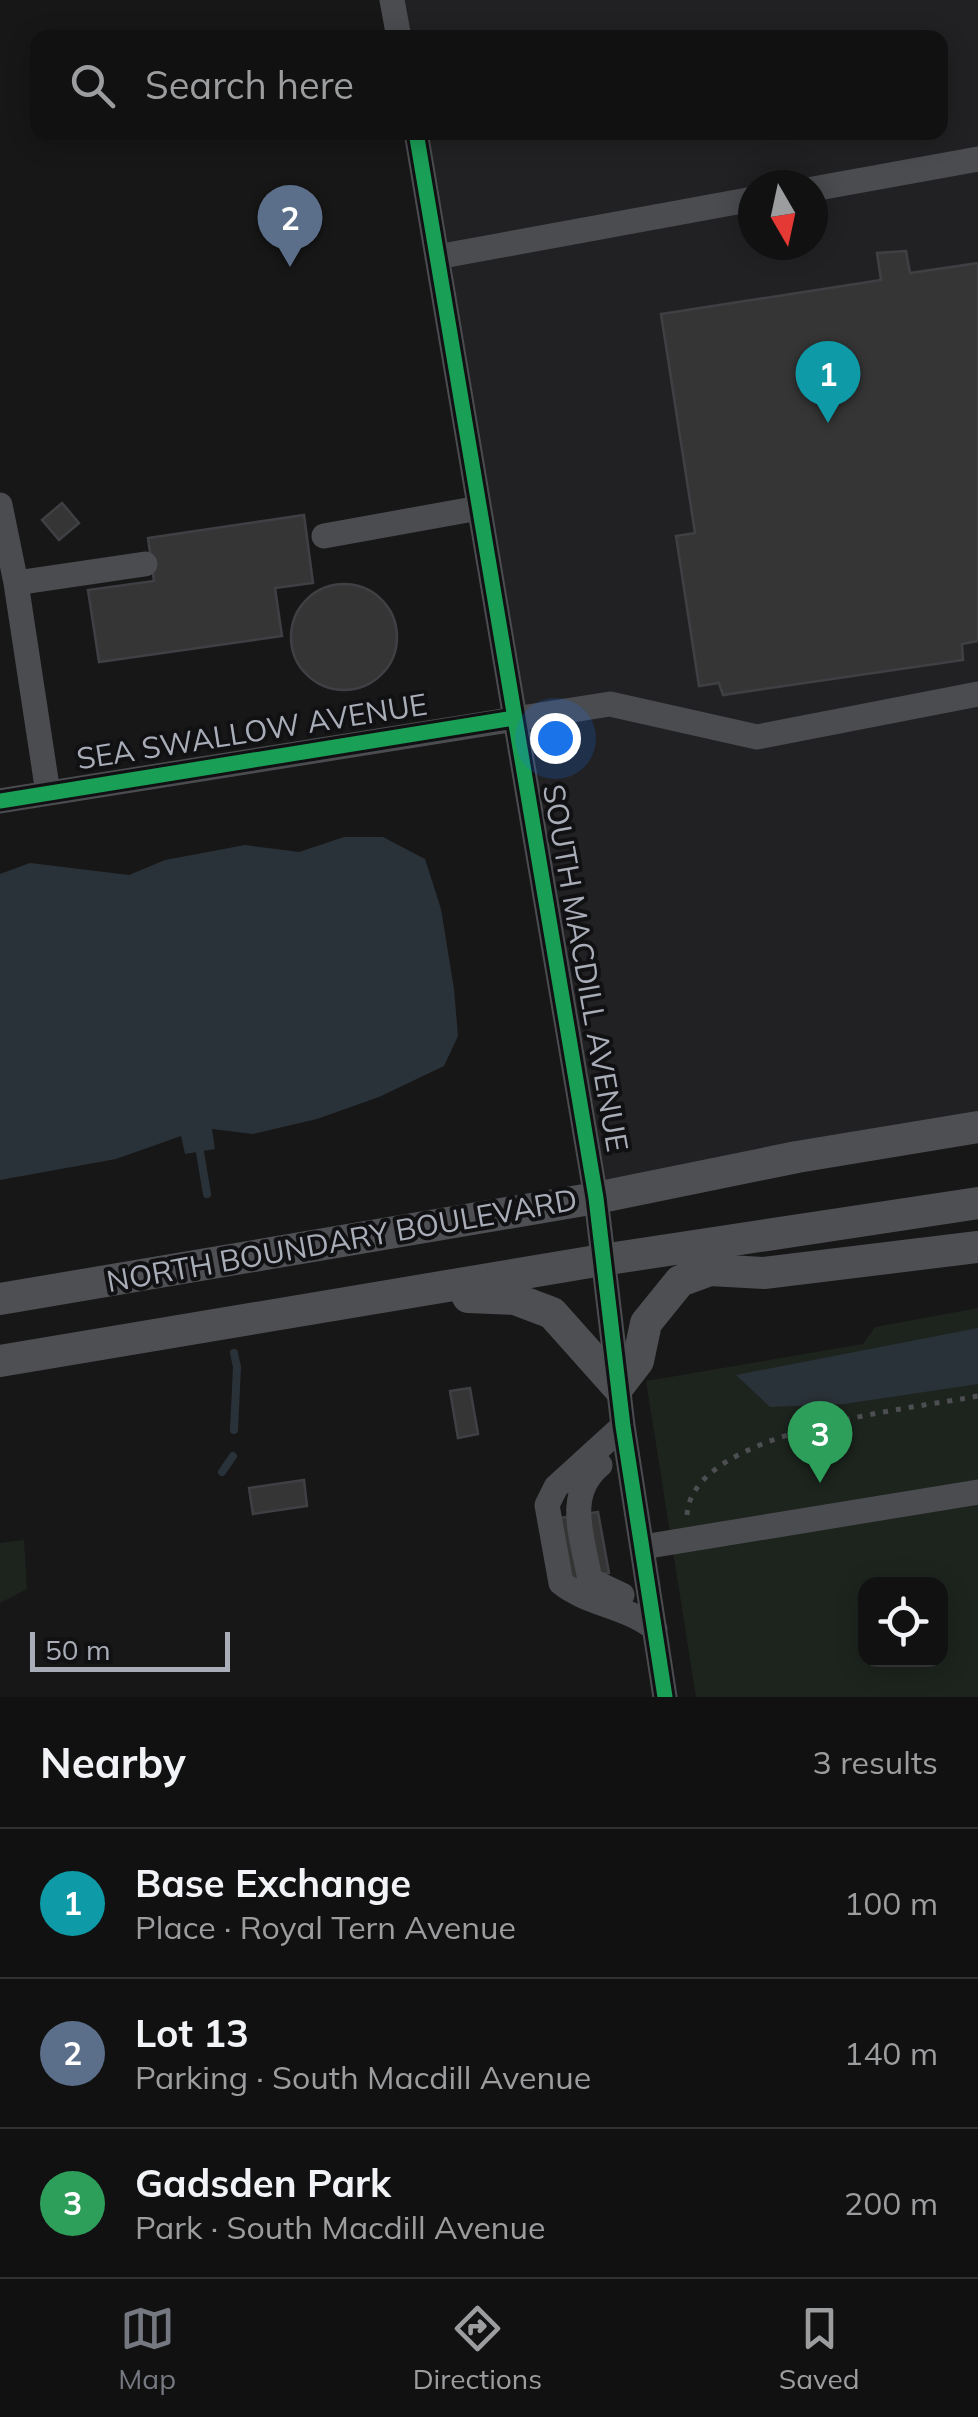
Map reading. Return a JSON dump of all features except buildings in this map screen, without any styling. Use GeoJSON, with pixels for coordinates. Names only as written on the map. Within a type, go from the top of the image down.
{"type":"FeatureCollection","features":[{"type":"Feature","properties":{"kind":"main road","name":"NORTH BOUNDARY BOULEVARD"},"geometry":{"type":"LineString","coordinates":[[0,1299],[596,1198],[796,1157],[978,1127]]}},
{"type":"Feature","properties":{"kind":"main road","name":"NORTH BOUNDARY BOULEVARD"},"geometry":{"type":"LineString","coordinates":[[0,1360],[602,1260],[978,1203]]}},
{"type":"Feature","properties":{"kind":"main road"},"geometry":{"type":"LineString","coordinates":[[388,1296],[515,1299],[552,1313],[618,1387],[638,1361],[646,1323],[680,1281],[710,1270],[764,1273],[978,1247]]}},
{"type":"Feature","properties":{"kind":"street"},"geometry":{"type":"LineString","coordinates":[[392,0],[398,30]]}},
{"type":"Feature","properties":{"kind":"street","name":"SOUTH MACDILL AVENUE"},"geometry":{"type":"LineString","coordinates":[[417,140],[596,1198],[618,1387],[665,1697]]}},
{"type":"Feature","properties":{"kind":"street"},"geometry":{"type":"LineString","coordinates":[[828,186],[978,159]]}},
{"type":"Feature","properties":{"kind":"street"},"geometry":{"type":"LineString","coordinates":[[437,257],[738,203]]}},
{"type":"Feature","properties":{"kind":"street"},"geometry":{"type":"LineString","coordinates":[[0,505],[48,793]]}},
{"type":"Feature","properties":{"kind":"street"},"geometry":{"type":"LineString","coordinates":[[324,536],[479,508]]}},
{"type":"Feature","properties":{"kind":"street"},"geometry":{"type":"LineString","coordinates":[[16,583],[145,564]]}},
{"type":"Feature","properties":{"kind":"street","name":"SEA SWALLOW AVENUE"},"geometry":{"type":"LineString","coordinates":[[0,801],[610,704],[757,736],[978,694]]}},
{"type":"Feature","properties":{"kind":"street"},"geometry":{"type":"LineString","coordinates":[[625,1434],[586,1477],[577,1497],[590,1580],[622,1595],[652,1602]]}},
{"type":"Feature","properties":{"kind":"street"},"geometry":{"type":"LineString","coordinates":[[625,1434],[556,1487],[547,1505],[561,1582],[584,1597],[624,1610],[656,1630]]}},
{"type":"Feature","properties":{"kind":"street"},"geometry":{"type":"LineString","coordinates":[[644,1546],[978,1492]]}},
{"type":"Feature","properties":{"kind":"path"},"geometry":{"type":"LineString","coordinates":[[689,1539],[686,1511],[699,1481],[756,1447],[823,1423],[978,1396]]}},
{"type":"Feature","properties":{"kind":"shaded area"},"geometry":{"type":"Polygon","coordinates":[[[392,0],[978,0],[978,1135],[596,1198],[417,140],[948,140],[948,30],[398,30],[392,0]]]}},
{"type":"Feature","properties":{"kind":"shaded area"},"geometry":{"type":"Polygon","coordinates":[[[344,837],[383,837],[425,859],[441,909],[454,989],[458,1036],[444,1066],[379,1097],[317,1119],[253,1134],[212,1129],[215,1149],[185,1154],[181,1136],[116,1159],[0,1180],[0,874],[30,863],[129,875],[165,860],[245,845],[299,852],[344,837]]]}},
{"type":"Feature","properties":{"kind":"shaded area"},"geometry":{"type":"Polygon","coordinates":[[[978,1308],[978,1697],[696,1697],[646,1381],[863,1344],[875,1327],[978,1308]]]}},
{"type":"Feature","properties":{"kind":"shaded area"},"geometry":{"type":"Polygon","coordinates":[[[978,1328],[978,1384],[844,1404],[770,1407],[736,1375],[978,1328]]]}},
{"type":"Feature","properties":{"kind":"shaded area"},"geometry":{"type":"Polygon","coordinates":[[[24,1540],[27,1589],[0,1603],[0,1543],[24,1540]]]}},
{"type":"Feature","properties":{"kind":"waterway"},"geometry":{"type":"LineString","coordinates":[[200,1152],[207,1194]]}},
{"type":"Feature","properties":{"kind":"waterway"},"geometry":{"type":"LineString","coordinates":[[234,1353],[234,1430]]}},
{"type":"Feature","properties":{"kind":"waterway"},"geometry":{"type":"LineString","coordinates":[[222,1472],[233,1456]]}},
{"type":"Feature","properties":{"kind":"cycle path"},"geometry":{"type":"LineString","coordinates":[[417,140],[596,1198],[623,1426],[665,1697]]}},
{"type":"Feature","properties":{"kind":"cycle path"},"geometry":{"type":"LineString","coordinates":[[0,801],[514,718]]}},
{"type":"Feature","properties":{"kind":"place","name":"Lot 13"},"geometry":{"type":"Point","coordinates":[290,267]}},
{"type":"Feature","properties":{"kind":"place","name":"Base Exchange"},"geometry":{"type":"Point","coordinates":[828,423]}},
{"type":"Feature","properties":{"kind":"place","name":"Gadsden Park"},"geometry":{"type":"Point","coordinates":[820,1483]}}]}
